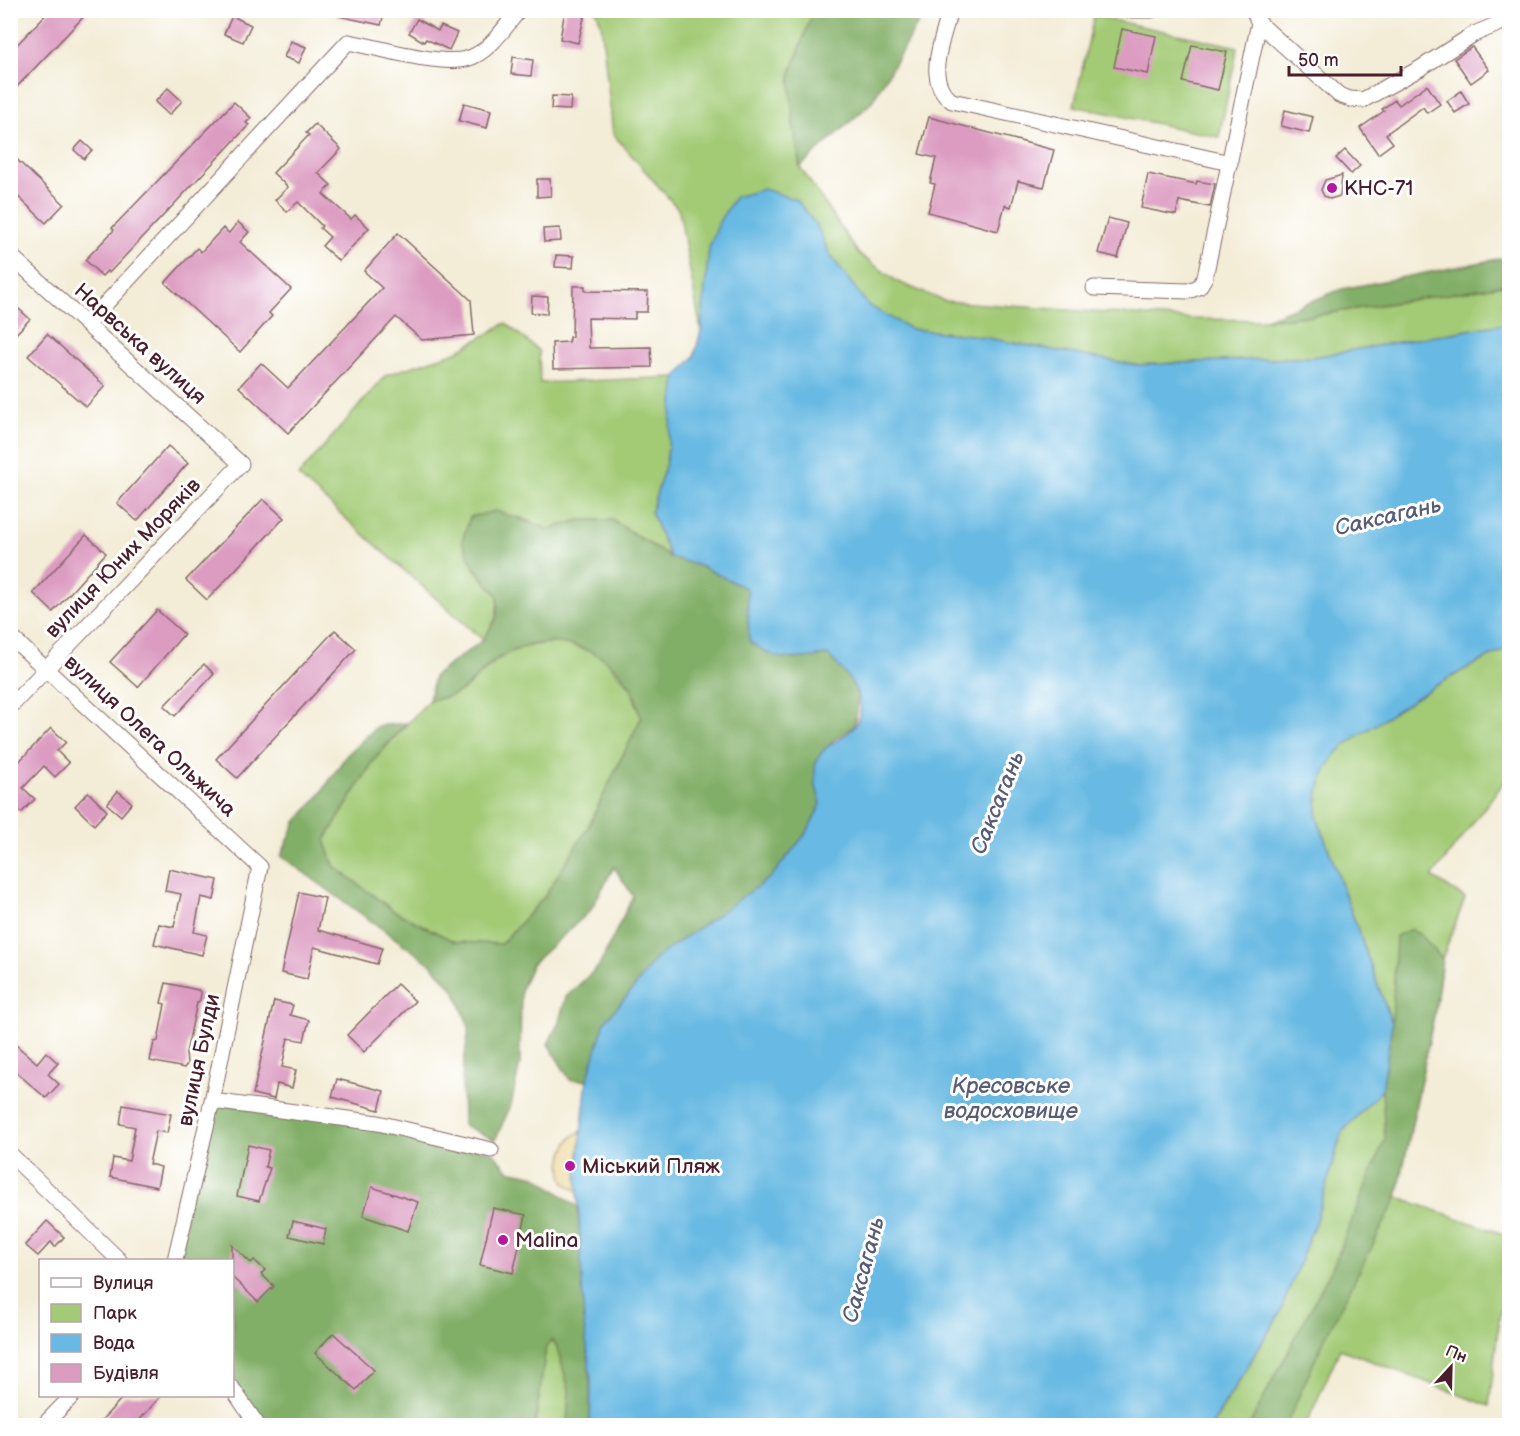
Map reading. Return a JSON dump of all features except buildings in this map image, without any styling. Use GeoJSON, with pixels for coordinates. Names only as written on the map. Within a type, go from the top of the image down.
{"type":"FeatureCollection","features":[{"type":"Feature","properties":{"kind":"street"},"geometry":{"type":"LineString","coordinates":[[87,324],[348,42],[444,61],[467,59],[487,46],[519,10]]}},
{"type":"Feature","properties":{"kind":"street"},"geometry":{"type":"LineString","coordinates":[[950,10],[935,76],[942,94],[952,101],[1230,163]]}},
{"type":"Feature","properties":{"kind":"street"},"geometry":{"type":"LineString","coordinates":[[1127,10],[1152,10]]}},
{"type":"Feature","properties":{"kind":"street"},"geometry":{"type":"LineString","coordinates":[[1094,288],[1188,291],[1198,287],[1206,277],[1230,163],[1256,17]]}},
{"type":"Feature","properties":{"kind":"street"},"geometry":{"type":"LineString","coordinates":[[1256,17],[1339,95],[1363,100],[1419,69],[1474,34],[1509,19]]}},
{"type":"Feature","properties":{"kind":"street","name":"Нарвська вулиця"},"geometry":{"type":"LineString","coordinates":[[10,255],[241,464]]}},
{"type":"Feature","properties":{"kind":"street","name":"вулиця Юних Моряків"},"geometry":{"type":"LineString","coordinates":[[10,707],[241,464]]}},
{"type":"Feature","properties":{"kind":"street","name":"вулиця Олега Ольжича"},"geometry":{"type":"LineString","coordinates":[[10,636],[260,867]]}},
{"type":"Feature","properties":{"kind":"street","name":"вулиця Булди"},"geometry":{"type":"LineString","coordinates":[[175,1259],[212,1101],[260,867]]}},
{"type":"Feature","properties":{"kind":"street"},"geometry":{"type":"LineString","coordinates":[[212,1101],[378,1123],[491,1150]]}},
{"type":"Feature","properties":{"kind":"street"},"geometry":{"type":"LineString","coordinates":[[10,1154],[118,1259]]}},
{"type":"Feature","properties":{"kind":"street"},"geometry":{"type":"LineString","coordinates":[[234,1391],[258,1425]]}},
{"type":"Feature","properties":{"kind":"street"},"geometry":{"type":"LineString","coordinates":[[43,1425],[70,1397]]}},
{"type":"Feature","properties":{"kind":"green space"},"geometry":{"type":"Polygon","coordinates":[[[596,11],[813,11],[807,31],[793,122],[800,167],[858,253],[898,282],[944,301],[1189,319],[1263,320],[1318,315],[1509,284],[1509,323],[1313,357],[1135,365],[970,335],[911,329],[869,307],[830,255],[817,226],[709,248],[701,331],[679,210],[613,134],[601,23],[596,11]]]}},
{"type":"Feature","properties":{"kind":"green space"},"geometry":{"type":"Polygon","coordinates":[[[813,11],[917,11],[920,20],[871,103],[800,167],[793,122],[790,75],[813,11]]]}},
{"type":"Feature","properties":{"kind":"green space"},"geometry":{"type":"Polygon","coordinates":[[[1094,16],[1238,47],[1219,137],[1074,106],[1094,16]]]}},
{"type":"Feature","properties":{"kind":"green space"},"geometry":{"type":"Polygon","coordinates":[[[1509,257],[1509,284],[1318,315],[1263,320],[1342,289],[1509,257]]]}},
{"type":"Feature","properties":{"kind":"green space"},"geometry":{"type":"Polygon","coordinates":[[[506,323],[539,351],[540,383],[676,377],[666,463],[651,512],[670,557],[612,520],[581,520],[548,529],[519,517],[474,568],[498,596],[497,617],[483,640],[298,476],[386,375],[456,352],[506,323]]]}},
{"type":"Feature","properties":{"kind":"green space"},"geometry":{"type":"Polygon","coordinates":[[[496,511],[548,529],[581,520],[612,520],[670,557],[703,567],[747,589],[794,659],[828,655],[850,679],[858,704],[853,727],[832,741],[815,782],[821,804],[807,832],[771,877],[656,958],[605,1021],[587,1080],[570,1080],[548,1044],[558,1024],[566,997],[599,966],[633,896],[614,867],[590,911],[532,964],[521,989],[520,1064],[511,1105],[495,1140],[463,1125],[462,1077],[469,1027],[455,991],[432,965],[281,856],[296,822],[319,796],[346,756],[377,726],[406,723],[374,760],[325,840],[334,866],[394,911],[455,942],[501,944],[545,896],[587,829],[641,718],[631,687],[606,661],[575,646],[558,643],[523,647],[495,661],[465,688],[444,697],[429,700],[434,676],[483,640],[497,617],[498,596],[474,567],[462,541],[470,517],[496,511]]]}},
{"type":"Feature","properties":{"kind":"green space"},"geometry":{"type":"Polygon","coordinates":[[[560,642],[601,655],[631,688],[641,718],[587,829],[545,896],[501,944],[455,942],[394,911],[334,866],[325,840],[374,760],[429,700],[455,694],[464,689],[494,662],[511,652],[546,643],[560,642]]]}},
{"type":"Feature","properties":{"kind":"green space"},"geometry":{"type":"Polygon","coordinates":[[[1509,648],[1509,775],[1432,877],[1465,898],[1442,959],[1435,1010],[1397,1197],[1509,1236],[1489,1406],[1340,1349],[1306,1425],[1212,1426],[1280,1313],[1316,1220],[1342,1132],[1382,1090],[1392,1024],[1317,817],[1317,801],[1323,778],[1334,757],[1355,738],[1442,682],[1509,648]]]}},
{"type":"Feature","properties":{"kind":"green space"},"geometry":{"type":"Polygon","coordinates":[[[1411,929],[1423,937],[1442,959],[1435,1010],[1397,1198],[1325,1338],[1286,1425],[1249,1426],[1334,1264],[1385,1139],[1382,1090],[1392,1024],[1396,936],[1411,929]]]}},
{"type":"Feature","properties":{"kind":"green space"},"geometry":{"type":"Polygon","coordinates":[[[212,1101],[378,1123],[494,1153],[508,1170],[536,1176],[578,1207],[589,1371],[590,1425],[567,1425],[569,1389],[556,1344],[551,1340],[546,1347],[535,1425],[258,1425],[234,1389],[234,1259],[175,1259],[212,1101]]]}},
{"type":"Feature","properties":{"kind":"green space"},"geometry":{"type":"Polygon","coordinates":[[[551,1340],[556,1344],[569,1389],[567,1425],[535,1426],[546,1347],[551,1340]]]}},
{"type":"Feature","properties":{"kind":"sand","name":"Міський Пляж"},"geometry":{"type":"Polygon","coordinates":[[[582,1131],[578,1191],[564,1180],[561,1164],[567,1144],[571,1138],[582,1131]]]}},
{"type":"Feature","properties":{"kind":"water","name":"Кресовське водосховище"},"geometry":{"type":"Polygon","coordinates":[[[764,189],[797,200],[817,226],[830,255],[869,306],[911,329],[970,335],[1135,365],[1313,357],[1509,323],[1509,648],[1442,682],[1354,738],[1334,757],[1323,778],[1317,801],[1317,817],[1392,1024],[1382,1090],[1342,1132],[1316,1220],[1280,1313],[1212,1425],[590,1425],[591,1381],[584,1325],[577,1173],[587,1080],[605,1021],[656,958],[771,877],[807,832],[821,804],[815,775],[818,758],[825,749],[853,728],[859,718],[859,698],[855,688],[828,655],[786,659],[770,654],[749,641],[747,589],[703,567],[670,557],[651,512],[666,463],[676,377],[694,357],[701,331],[709,248],[720,220],[735,197],[764,189]]]}},
{"type":"Feature","properties":{"kind":"place","name":"КНС-71"},"geometry":{"type":"Point","coordinates":[1332,188]}},
{"type":"Feature","properties":{"kind":"place","name":"Міський Пляж"},"geometry":{"type":"Point","coordinates":[570,1166]}},
{"type":"Feature","properties":{"kind":"place","name":"Malina"},"geometry":{"type":"Point","coordinates":[503,1240]}},
{"type":"Feature","properties":{"kind":"water label","name":"Саксагань"},"geometry":{"type":"Point","coordinates":[1388,517]}},
{"type":"Feature","properties":{"kind":"water label","name":"Саксагань"},"geometry":{"type":"Point","coordinates":[998,803]}},
{"type":"Feature","properties":{"kind":"water label","name":"Саксагань"},"geometry":{"type":"Point","coordinates":[864,1270]}}]}
